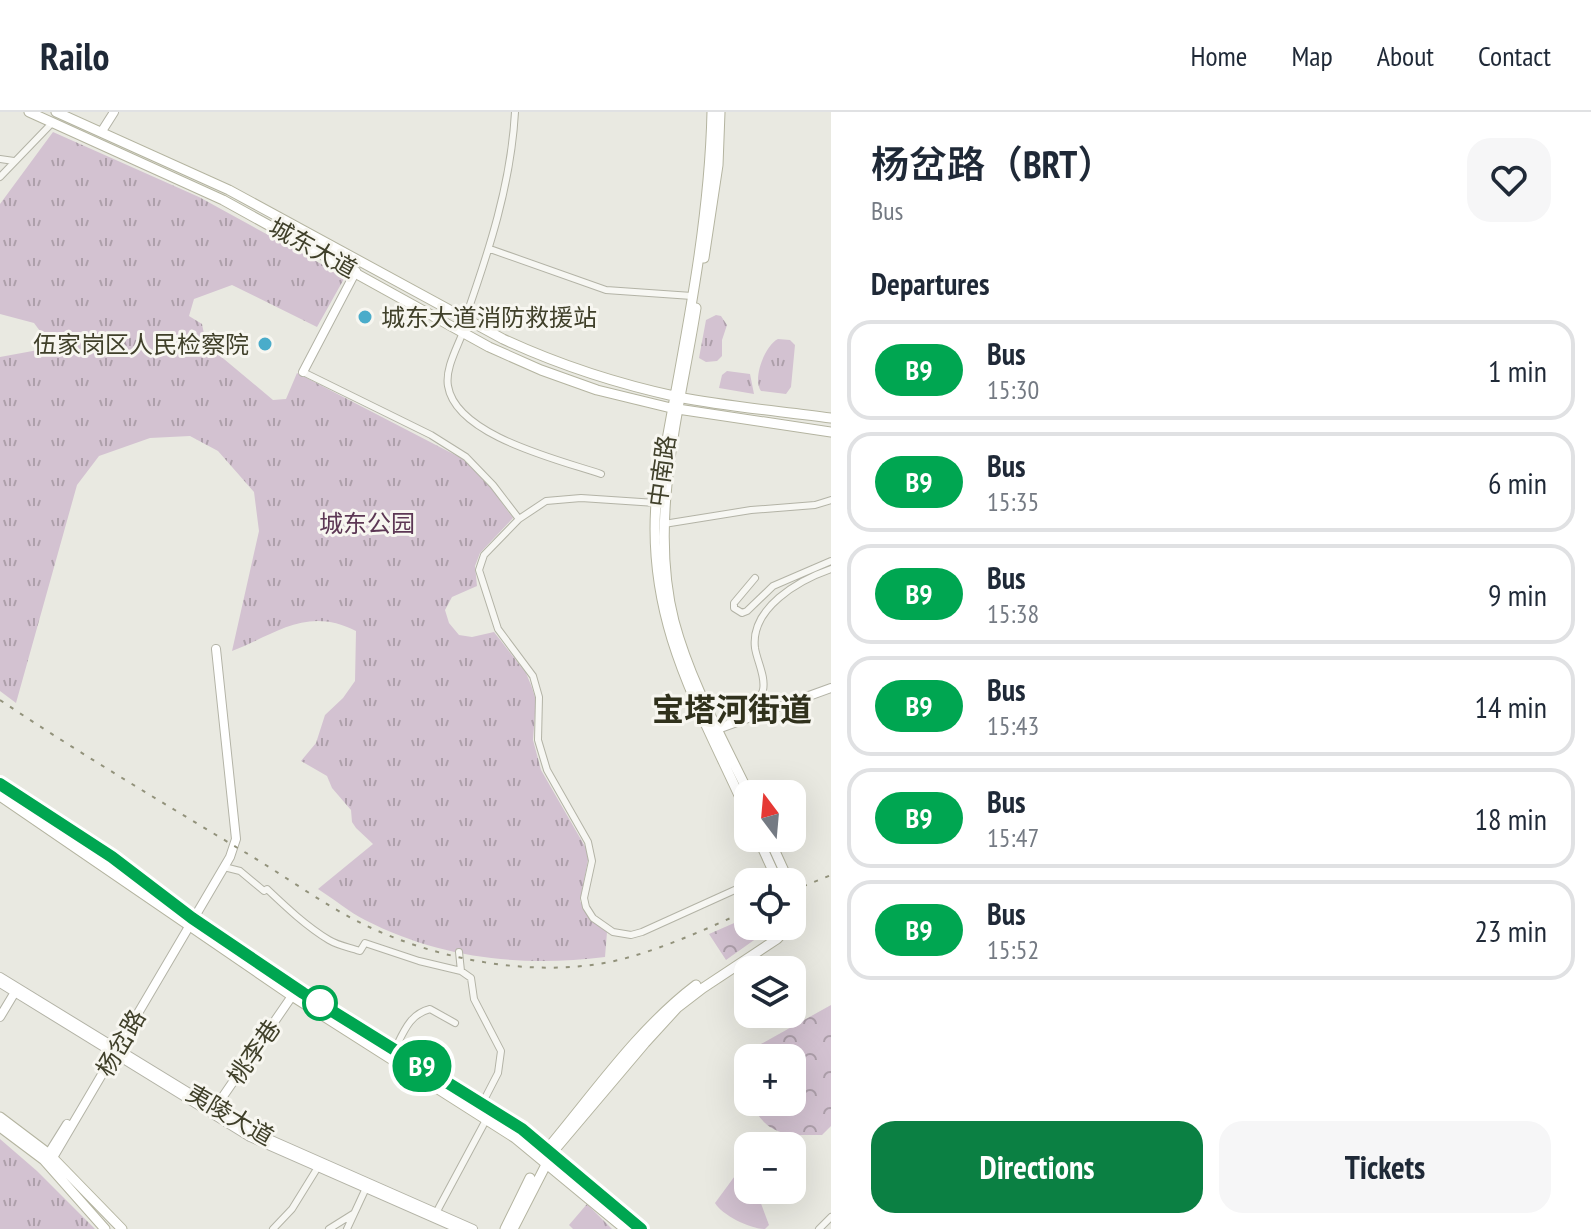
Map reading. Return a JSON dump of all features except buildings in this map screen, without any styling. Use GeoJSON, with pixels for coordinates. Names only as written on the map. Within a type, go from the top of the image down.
{"type":"FeatureCollection","features":[{"type":"Feature","properties":{"kind":"main road","name":"城东大道"},"geometry":{"type":"LineString","coordinates":[[29,112],[102,131],[229,190],[503,339],[570,367],[677,396],[831,418]]}},
{"type":"Feature","properties":{"kind":"main road"},"geometry":{"type":"LineString","coordinates":[[102,131],[114,112]]}},
{"type":"Feature","properties":{"kind":"main road","name":"中南路"},"geometry":{"type":"LineString","coordinates":[[712,112],[711,165],[675,409],[656,503],[654,537],[663,612],[682,671],[741,780]]}},
{"type":"Feature","properties":{"kind":"main road","name":"中南路"},"geometry":{"type":"LineString","coordinates":[[677,396],[718,165],[720,112]]}},
{"type":"Feature","properties":{"kind":"main road","name":"城东大道"},"geometry":{"type":"LineString","coordinates":[[54,117],[223,200],[463,332],[541,370],[597,390],[675,409],[831,432]]}},
{"type":"Feature","properties":{"kind":"main road"},"geometry":{"type":"LineString","coordinates":[[303,372],[356,271]]}},
{"type":"Feature","properties":{"kind":"main road","name":"中南路"},"geometry":{"type":"LineString","coordinates":[[675,409],[664,524],[666,575],[673,617],[684,653],[734,780]]}},
{"type":"Feature","properties":{"kind":"main road","name":"杨岔路"},"geometry":{"type":"LineString","coordinates":[[49,1160],[224,867],[236,839],[216,649]]}},
{"type":"Feature","properties":{"kind":"main road"},"geometry":{"type":"LineString","coordinates":[[715,732],[831,691]]}},
{"type":"Feature","properties":{"kind":"main road"},"geometry":{"type":"LineString","coordinates":[[0,784],[112,857],[189,923],[522,1129],[546,1156],[625,1229]]}},
{"type":"Feature","properties":{"kind":"main road"},"geometry":{"type":"LineString","coordinates":[[1,798],[106,866],[292,996],[546,1156],[641,1229]]}},
{"type":"Feature","properties":{"kind":"main road"},"geometry":{"type":"LineString","coordinates":[[505,1229],[546,1156],[639,1038],[671,1004],[765,940]]}},
{"type":"Feature","properties":{"kind":"main road"},"geometry":{"type":"LineString","coordinates":[[513,1229],[546,1156],[677,1008],[776,940]]}},
{"type":"Feature","properties":{"kind":"main road","name":"夷陵大道"},"geometry":{"type":"LineString","coordinates":[[0,977],[250,1137],[453,1228]]}},
{"type":"Feature","properties":{"kind":"main road","name":"夷陵大道"},"geometry":{"type":"LineString","coordinates":[[0,983],[253,1132],[473,1229]]}},
{"type":"Feature","properties":{"kind":"main road"},"geometry":{"type":"LineString","coordinates":[[0,1017],[15,992]]}},
{"type":"Feature","properties":{"kind":"main road","name":"桃李巷"},"geometry":{"type":"LineString","coordinates":[[215,1108],[292,996]]}},
{"type":"Feature","properties":{"kind":"main road"},"geometry":{"type":"LineString","coordinates":[[0,1117],[122,1229]]}},
{"type":"Feature","properties":{"kind":"main road"},"geometry":{"type":"LineString","coordinates":[[0,1127],[49,1160],[105,1229]]}},
{"type":"Feature","properties":{"kind":"street"},"geometry":{"type":"LineString","coordinates":[[465,319],[490,249],[506,183],[515,112]]}},
{"type":"Feature","properties":{"kind":"street"},"geometry":{"type":"LineString","coordinates":[[0,177],[54,117]]}},
{"type":"Feature","properties":{"kind":"street"},"geometry":{"type":"LineString","coordinates":[[0,159],[14,161]]}},
{"type":"Feature","properties":{"kind":"street"},"geometry":{"type":"LineString","coordinates":[[490,249],[606,290],[692,296]]}},
{"type":"Feature","properties":{"kind":"street"},"geometry":{"type":"LineString","coordinates":[[463,332],[448,374],[448,387],[452,398],[468,418],[488,434],[601,474]]}},
{"type":"Feature","properties":{"kind":"street"},"geometry":{"type":"LineString","coordinates":[[303,372],[431,435],[466,457],[519,519]]}},
{"type":"Feature","properties":{"kind":"street"},"geometry":{"type":"LineString","coordinates":[[656,503],[564,498],[536,505],[484,555],[479,570],[498,629],[533,676],[539,697],[538,740],[547,770],[588,842],[592,861],[584,898],[593,918],[613,932],[631,935],[734,890]]}},
{"type":"Feature","properties":{"kind":"street"},"geometry":{"type":"LineString","coordinates":[[664,524],[751,510],[815,505],[831,500]]}},
{"type":"Feature","properties":{"kind":"street"},"geometry":{"type":"LineString","coordinates":[[755,578],[734,603],[738,611],[747,611],[773,586],[831,561]]}},
{"type":"Feature","properties":{"kind":"street"},"geometry":{"type":"LineString","coordinates":[[715,732],[749,709],[761,696],[764,686],[754,638],[763,615],[774,603],[814,575],[831,569]]}},
{"type":"Feature","properties":{"kind":"street"},"geometry":{"type":"LineString","coordinates":[[224,867],[240,871],[264,891],[267,889],[292,913],[342,946],[360,951],[365,943],[461,971],[471,978],[474,999],[501,1051],[498,1073],[482,1104]]}},
{"type":"Feature","properties":{"kind":"street"},"geometry":{"type":"LineString","coordinates":[[459,952],[461,971]]}},
{"type":"Feature","properties":{"kind":"street"},"geometry":{"type":"LineString","coordinates":[[395,1049],[411,1019],[425,1010],[430,1009],[455,1023]]}},
{"type":"Feature","properties":{"kind":"street"},"geometry":{"type":"LineString","coordinates":[[436,1213],[486,1120]]}},
{"type":"Feature","properties":{"kind":"street"},"geometry":{"type":"LineString","coordinates":[[273,1229],[292,1209],[318,1167]]}},
{"type":"Feature","properties":{"kind":"street"},"geometry":{"type":"LineString","coordinates":[[347,1229],[366,1188]]}},
{"type":"Feature","properties":{"kind":"street"},"geometry":{"type":"LineString","coordinates":[[329,1229],[354,1214]]}},
{"type":"Feature","properties":{"kind":"street"},"geometry":{"type":"LineString","coordinates":[[819,1229],[831,1217]]}},
{"type":"Feature","properties":{"kind":"green space","name":"城东公园"},"geometry":{"type":"Polygon","coordinates":[[[53,132],[199,197],[345,277],[317,327],[232,285],[194,299],[189,316],[202,324],[206,344],[273,400],[286,399],[297,373],[463,459],[490,487],[513,518],[480,553],[475,566],[477,586],[452,597],[445,610],[449,623],[459,635],[472,637],[494,632],[526,673],[536,700],[533,740],[541,770],[587,850],[580,901],[590,919],[607,932],[605,957],[513,960],[452,951],[423,944],[365,920],[318,889],[373,844],[356,828],[351,810],[332,788],[327,776],[301,761],[316,743],[325,715],[355,681],[356,631],[322,621],[307,622],[292,625],[232,651],[259,531],[254,492],[218,451],[190,436],[150,438],[99,456],[77,485],[16,703],[0,691],[0,357],[38,350],[43,335],[34,323],[0,314],[0,204],[53,132]]]}},
{"type":"Feature","properties":{"kind":"green space"},"geometry":{"type":"Polygon","coordinates":[[[721,316],[727,325],[722,340],[722,356],[717,361],[706,362],[699,358],[706,320],[721,316]]]}},
{"type":"Feature","properties":{"kind":"green space"},"geometry":{"type":"Polygon","coordinates":[[[778,339],[790,340],[795,345],[791,387],[786,394],[761,391],[759,386],[761,363],[778,339]]]}},
{"type":"Feature","properties":{"kind":"green space"},"geometry":{"type":"Polygon","coordinates":[[[727,371],[750,374],[754,394],[719,388],[722,375],[727,371]]]}},
{"type":"Feature","properties":{"kind":"green space"},"geometry":{"type":"Polygon","coordinates":[[[734,923],[734,940],[754,940],[726,960],[709,934],[734,923]]]}},
{"type":"Feature","properties":{"kind":"green space"},"geometry":{"type":"Polygon","coordinates":[[[831,1005],[831,1126],[822,1135],[780,1132],[759,1116],[806,1116],[806,1044],[761,1044],[790,1028],[806,1028],[806,1019],[831,1005]]]}},
{"type":"Feature","properties":{"kind":"green space"},"geometry":{"type":"Polygon","coordinates":[[[0,1139],[37,1171],[95,1229],[0,1229],[0,1139]]]}},
{"type":"Feature","properties":{"kind":"green space"},"geometry":{"type":"Polygon","coordinates":[[[734,1177],[734,1204],[761,1204],[769,1225],[765,1229],[752,1227],[724,1212],[715,1203],[734,1177]]]}},
{"type":"Feature","properties":{"kind":"green space"},"geometry":{"type":"Polygon","coordinates":[[[587,1204],[612,1229],[573,1229],[569,1225],[587,1204]]]}},
{"type":"Feature","properties":{"kind":"railway"},"geometry":{"type":"LineString","coordinates":[[0,700],[334,908],[365,925],[427,949],[495,964],[530,967],[598,964],[660,947],[734,916]]}},
{"type":"Feature","properties":{"kind":"railway"},"geometry":{"type":"LineString","coordinates":[[806,885],[831,875]]}},
{"type":"Feature","properties":{"kind":"bus line","name":"B9"},"geometry":{"type":"LineString","coordinates":[[0,784],[112,857],[192,918],[303,993],[522,1129],[641,1229]]}},
{"type":"Feature","properties":{"kind":"place","name":"城东大道消防救援站"},"geometry":{"type":"Point","coordinates":[365,317]}},
{"type":"Feature","properties":{"kind":"place","name":"伍家岗区人民检察院"},"geometry":{"type":"Point","coordinates":[265,344]}},
{"type":"Feature","properties":{"kind":"district","name":"宝塔河街道"},"geometry":{"type":"Point","coordinates":[732,709]}}]}
